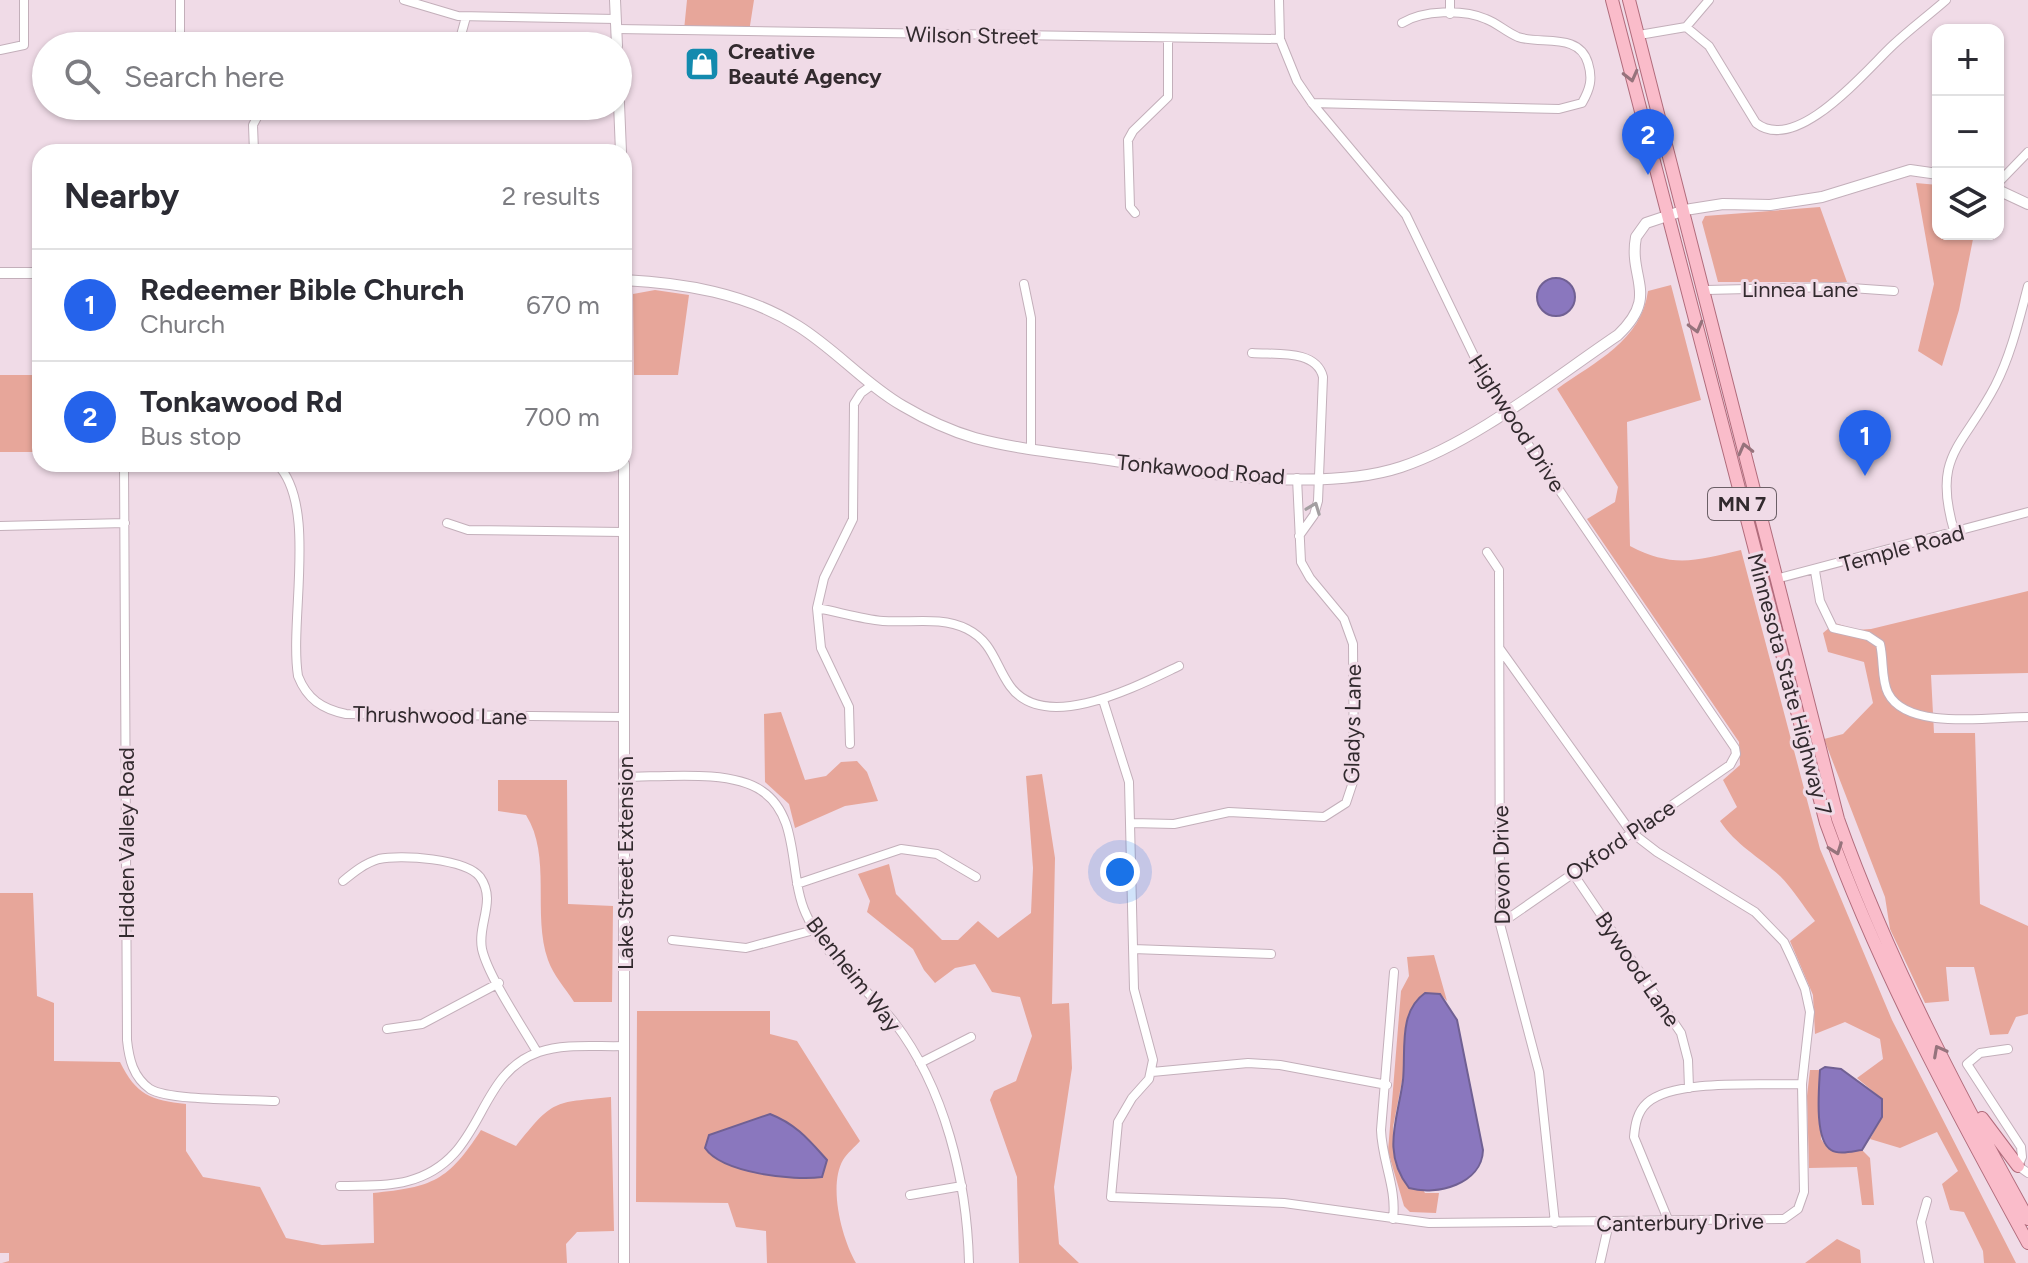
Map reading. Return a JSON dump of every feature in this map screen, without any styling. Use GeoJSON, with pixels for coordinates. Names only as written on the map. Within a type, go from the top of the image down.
{"type":"FeatureCollection","features":[{"type":"Feature","properties":{"kind":"main road","name":"Minnesota State Highway 7"},"geometry":{"type":"LineString","coordinates":[[1612,0],[1826,823],[1898,1000],[2028,1243]]}},
{"type":"Feature","properties":{"kind":"main road","name":"Minnesota State Highway 7"},"geometry":{"type":"LineString","coordinates":[[1629,0],[1706,290],[1817,745],[1856,869],[1910,996],[2028,1219]]}},
{"type":"Feature","properties":{"kind":"main road"},"geometry":{"type":"LineString","coordinates":[[1957,1085],[1965,1091],[2023,1170]]}},
{"type":"Feature","properties":{"kind":"street"},"geometry":{"type":"LineString","coordinates":[[0,50],[24,45],[24,0]]}},
{"type":"Feature","properties":{"kind":"street"},"geometry":{"type":"LineString","coordinates":[[180,0],[180,32]]}},
{"type":"Feature","properties":{"kind":"street","name":"Wilson Street"},"geometry":{"type":"LineString","coordinates":[[404,0],[466,17],[616,24],[1280,39]]}},
{"type":"Feature","properties":{"kind":"street"},"geometry":{"type":"LineString","coordinates":[[615,0],[616,32]]}},
{"type":"Feature","properties":{"kind":"street","name":"Highwood Drive"},"geometry":{"type":"LineString","coordinates":[[1279,0],[1280,39],[1292,70],[1312,103],[1406,215],[1477,364],[1505,410],[1725,730],[1736,754]]}},
{"type":"Feature","properties":{"kind":"street"},"geometry":{"type":"LineString","coordinates":[[1450,0],[1450,14]]}},
{"type":"Feature","properties":{"kind":"street"},"geometry":{"type":"LineString","coordinates":[[1639,35],[1686,27],[1709,0]]}},
{"type":"Feature","properties":{"kind":"street"},"geometry":{"type":"LineString","coordinates":[[1686,27],[1718,58],[1756,123],[1762,128],[1778,130],[1823,110],[1946,0]]}},
{"type":"Feature","properties":{"kind":"street"},"geometry":{"type":"LineString","coordinates":[[1312,103],[1559,109],[1582,103],[1592,78],[1587,58],[1578,47],[1558,41],[1521,38],[1476,15],[1418,15],[1402,23]]}},
{"type":"Feature","properties":{"kind":"street"},"geometry":{"type":"LineString","coordinates":[[462,32],[466,17]]}},
{"type":"Feature","properties":{"kind":"street"},"geometry":{"type":"LineString","coordinates":[[1135,213],[1130,207],[1128,140],[1133,131],[1168,97],[1168,38]]}},
{"type":"Feature","properties":{"kind":"street"},"geometry":{"type":"LineString","coordinates":[[254,144],[256,120]]}},
{"type":"Feature","properties":{"kind":"street"},"geometry":{"type":"LineString","coordinates":[[620,120],[621,144]]}},
{"type":"Feature","properties":{"kind":"street"},"geometry":{"type":"LineString","coordinates":[[2004,177],[2028,152]]}},
{"type":"Feature","properties":{"kind":"street","name":"Tonkawood Road"},"geometry":{"type":"LineString","coordinates":[[632,281],[691,287],[769,310],[798,326],[872,385],[936,423],[972,437],[1031,449],[1212,473],[1297,478],[1368,474],[1409,464],[1446,448],[1618,335],[1631,322],[1641,293],[1636,237],[1646,223],[1685,210],[1723,204],[1770,205],[1822,197],[1910,170],[1932,173]]}},
{"type":"Feature","properties":{"kind":"street"},"geometry":{"type":"LineString","coordinates":[[2004,193],[2028,204]]}},
{"type":"Feature","properties":{"kind":"street"},"geometry":{"type":"LineString","coordinates":[[0,273],[32,273]]}},
{"type":"Feature","properties":{"kind":"street"},"geometry":{"type":"LineString","coordinates":[[1024,284],[1031,328],[1031,449]]}},
{"type":"Feature","properties":{"kind":"street"},"geometry":{"type":"LineString","coordinates":[[1955,534],[1945,494],[1949,461],[1995,386],[2007,360],[2028,286]]}},
{"type":"Feature","properties":{"kind":"street","name":"Linnea Lane"},"geometry":{"type":"LineString","coordinates":[[1706,290],[1837,287],[1894,291]]}},
{"type":"Feature","properties":{"kind":"street"},"geometry":{"type":"LineString","coordinates":[[1252,353],[1305,358],[1321,371],[1317,508],[1299,536]]}},
{"type":"Feature","properties":{"kind":"street"},"geometry":{"type":"LineString","coordinates":[[850,744],[849,707],[821,648],[817,608],[824,578],[853,519],[854,404],[861,393],[872,385]]}},
{"type":"Feature","properties":{"kind":"street","name":"Hidden Valley Road"},"geometry":{"type":"LineString","coordinates":[[124,472],[127,1040],[131,1064],[139,1079],[158,1093],[275,1101]]}},
{"type":"Feature","properties":{"kind":"street","name":"Thrushwood Lane"},"geometry":{"type":"LineString","coordinates":[[283,472],[292,484],[298,515],[298,676],[303,688],[321,706],[346,714],[625,717]]}},
{"type":"Feature","properties":{"kind":"street","name":"Lake Street Extension"},"geometry":{"type":"LineString","coordinates":[[624,472],[624,1263]]}},
{"type":"Feature","properties":{"kind":"street","name":"Gladys Lane"},"geometry":{"type":"LineString","coordinates":[[1132,823],[1174,824],[1242,811],[1316,818],[1332,815],[1346,803],[1354,779],[1353,644],[1339,611],[1305,570],[1299,555],[1297,478]]}},
{"type":"Feature","properties":{"kind":"street","name":"Temple Road"},"geometry":{"type":"LineString","coordinates":[[1776,579],[1955,534],[2028,512]]}},
{"type":"Feature","properties":{"kind":"street"},"geometry":{"type":"LineString","coordinates":[[0,526],[125,523]]}},
{"type":"Feature","properties":{"kind":"street"},"geometry":{"type":"LineString","coordinates":[[447,523],[468,530],[623,532]]}},
{"type":"Feature","properties":{"kind":"street","name":"Devon Drive"},"geometry":{"type":"LineString","coordinates":[[1487,552],[1499,570],[1500,924],[1539,1072],[1555,1223]]}},
{"type":"Feature","properties":{"kind":"street"},"geometry":{"type":"LineString","coordinates":[[1815,571],[1820,601],[1833,628],[1868,636],[1880,644],[1887,692],[1902,709],[1923,718],[2028,717]]}},
{"type":"Feature","properties":{"kind":"street"},"geometry":{"type":"LineString","coordinates":[[817,608],[878,620],[951,623],[978,635],[988,645],[1006,681],[1022,698],[1044,705],[1103,700],[1179,666]]}},
{"type":"Feature","properties":{"kind":"street","name":"Canterbury Drive"},"geometry":{"type":"LineString","coordinates":[[1152,1072],[1118,1122],[1111,1197],[1284,1203],[1429,1223],[1776,1221],[1792,1215],[1804,1192],[1802,1084],[1808,1000],[1784,942],[1737,898],[1657,852],[1631,832],[1500,649]]}},
{"type":"Feature","properties":{"kind":"street"},"geometry":{"type":"LineString","coordinates":[[1103,700],[1129,782],[1134,989],[1151,1049],[1152,1072],[1248,1063],[1280,1065],[1387,1085]]}},
{"type":"Feature","properties":{"kind":"street","name":"Oxford Place"},"geometry":{"type":"LineString","coordinates":[[1500,924],[1730,765],[1736,754]]}},
{"type":"Feature","properties":{"kind":"street","name":"Blenheim Way"},"geometry":{"type":"LineString","coordinates":[[625,777],[724,778],[740,781],[765,792],[781,811],[797,884],[814,930],[895,1024],[920,1063],[952,1146],[962,1186],[969,1263]]}},
{"type":"Feature","properties":{"kind":"street"},"geometry":{"type":"LineString","coordinates":[[797,884],[884,853],[910,849],[945,858],[976,877]]}},
{"type":"Feature","properties":{"kind":"street"},"geometry":{"type":"LineString","coordinates":[[343,881],[367,863],[382,858],[452,863],[472,870],[485,886],[488,898],[483,952],[537,1052]]}},
{"type":"Feature","properties":{"kind":"street","name":"Bywood Lane"},"geometry":{"type":"LineString","coordinates":[[1572,872],[1681,1033],[1688,1060],[1689,1088]]}},
{"type":"Feature","properties":{"kind":"street"},"geometry":{"type":"LineString","coordinates":[[672,940],[746,948],[814,930]]}},
{"type":"Feature","properties":{"kind":"street"},"geometry":{"type":"LineString","coordinates":[[1133,949],[1271,954]]}},
{"type":"Feature","properties":{"kind":"street"},"geometry":{"type":"LineString","coordinates":[[1393,1219],[1395,1201],[1382,1148],[1394,972]]}},
{"type":"Feature","properties":{"kind":"street"},"geometry":{"type":"LineString","coordinates":[[387,1029],[422,1024],[499,983]]}},
{"type":"Feature","properties":{"kind":"street"},"geometry":{"type":"LineString","coordinates":[[920,1063],[971,1037]]}},
{"type":"Feature","properties":{"kind":"street"},"geometry":{"type":"LineString","coordinates":[[340,1186],[393,1184],[437,1168],[471,1135],[497,1083],[520,1061],[537,1052],[567,1047],[625,1046]]}},
{"type":"Feature","properties":{"kind":"street"},"geometry":{"type":"LineString","coordinates":[[2008,1049],[1987,1051],[1967,1064],[2021,1147],[2023,1170]]}},
{"type":"Feature","properties":{"kind":"street"},"geometry":{"type":"LineString","coordinates":[[1669,1222],[1636,1149],[1635,1126],[1645,1104],[1655,1097],[1689,1088],[1802,1084]]}},
{"type":"Feature","properties":{"kind":"street"},"geometry":{"type":"LineString","coordinates":[[910,1195],[962,1186]]}},
{"type":"Feature","properties":{"kind":"street"},"geometry":{"type":"LineString","coordinates":[[1927,1201],[1921,1222],[1929,1263]]}},
{"type":"Feature","properties":{"kind":"street"},"geometry":{"type":"LineString","coordinates":[[1600,1263],[1609,1223]]}},
{"type":"Feature","properties":{"kind":"shaded area"},"geometry":{"type":"Polygon","coordinates":[[[687,0],[754,0],[749,32],[684,30],[687,0]]]}},
{"type":"Feature","properties":{"kind":"shaded area"},"geometry":{"type":"Polygon","coordinates":[[[1916,183],[1932,184],[1932,240],[1973,240],[1959,310],[1942,366],[1918,351],[1934,284],[1916,183]]]}},
{"type":"Feature","properties":{"kind":"shaded area"},"geometry":{"type":"Polygon","coordinates":[[[1820,207],[1847,282],[1718,282],[1702,222],[1705,216],[1820,207]]]}},
{"type":"Feature","properties":{"kind":"shaded area"},"geometry":{"type":"Polygon","coordinates":[[[1556,278],[1570,283],[1575,297],[1570,311],[1556,316],[1542,311],[1537,297],[1542,283],[1556,278]]]}},
{"type":"Feature","properties":{"kind":"shaded area"},"geometry":{"type":"Polygon","coordinates":[[[1671,285],[1701,400],[1627,422],[1630,546],[1672,560],[1711,557],[1741,550],[1820,849],[1892,1020],[2016,1263],[1984,1263],[1983,1251],[1964,1212],[1950,1210],[1942,1184],[1958,1171],[1937,1132],[1900,1148],[1870,1139],[1882,1117],[1882,1099],[1857,1078],[1883,1059],[1880,1039],[1845,1022],[1815,1034],[1813,995],[1790,941],[1815,921],[1780,876],[1740,844],[1720,821],[1737,807],[1723,780],[1740,765],[1739,742],[1587,519],[1615,502],[1618,487],[1557,389],[1601,359],[1626,337],[1644,308],[1648,291],[1671,285]]]}},
{"type":"Feature","properties":{"kind":"shaded area"},"geometry":{"type":"Polygon","coordinates":[[[655,290],[689,295],[678,375],[634,375],[633,294],[655,290]]]}},
{"type":"Feature","properties":{"kind":"shaded area"},"geometry":{"type":"Polygon","coordinates":[[[0,375],[32,375],[32,452],[0,452],[0,375]]]}},
{"type":"Feature","properties":{"kind":"shaded area"},"geometry":{"type":"Polygon","coordinates":[[[2028,591],[2028,673],[1931,675],[1934,733],[1975,733],[1980,904],[2028,926],[2028,1014],[2016,1017],[2008,1034],[1990,1035],[1974,967],[1946,967],[1949,1001],[1925,1003],[1890,929],[1885,897],[1824,739],[1843,734],[1873,703],[1864,662],[1828,652],[1823,633],[1835,623],[1857,630],[1871,629],[2028,591]]]}},
{"type":"Feature","properties":{"kind":"shaded area"},"geometry":{"type":"Polygon","coordinates":[[[781,712],[805,780],[826,776],[841,762],[857,761],[867,772],[878,801],[845,806],[795,828],[789,804],[765,782],[764,714],[781,712]]]}},
{"type":"Feature","properties":{"kind":"shaded area"},"geometry":{"type":"Polygon","coordinates":[[[1042,774],[1055,858],[1052,1004],[1069,1003],[1072,1068],[1054,1187],[1059,1244],[1079,1263],[1019,1263],[1017,1177],[990,1100],[994,1091],[1016,1081],[1032,1036],[1020,997],[992,992],[975,964],[955,968],[935,983],[913,949],[867,912],[870,901],[858,874],[889,864],[896,894],[942,940],[958,940],[978,921],[998,938],[1031,913],[1033,868],[1026,776],[1042,774]]]}},
{"type":"Feature","properties":{"kind":"shaded area"},"geometry":{"type":"Polygon","coordinates":[[[498,780],[567,780],[568,904],[613,906],[612,1002],[574,1002],[550,966],[541,924],[540,867],[534,831],[526,815],[498,811],[498,780]]]}},
{"type":"Feature","properties":{"kind":"shaded area"},"geometry":{"type":"Polygon","coordinates":[[[0,893],[33,893],[37,996],[54,1003],[54,1061],[120,1062],[132,1082],[146,1094],[186,1104],[186,1151],[203,1177],[260,1187],[286,1238],[322,1245],[374,1243],[373,1193],[411,1188],[437,1178],[459,1161],[481,1130],[516,1146],[547,1111],[556,1106],[611,1097],[614,1231],[577,1232],[566,1244],[567,1263],[2,1263],[9,1261],[9,1253],[0,1253],[0,893]]]}},
{"type":"Feature","properties":{"kind":"shaded area"},"geometry":{"type":"Polygon","coordinates":[[[1434,955],[1447,1001],[1440,994],[1407,1018],[1403,1076],[1393,1127],[1394,1146],[1425,1193],[1439,1193],[1436,1213],[1410,1212],[1404,1206],[1388,1151],[1401,991],[1409,976],[1407,957],[1434,955]]]}},
{"type":"Feature","properties":{"kind":"shaded area"},"geometry":{"type":"Polygon","coordinates":[[[1425,993],[1440,994],[1457,1020],[1483,1150],[1481,1162],[1467,1179],[1456,1185],[1432,1190],[1409,1188],[1400,1175],[1393,1148],[1403,1080],[1407,1021],[1416,1001],[1425,993]]]}},
{"type":"Feature","properties":{"kind":"shaded area"},"geometry":{"type":"Polygon","coordinates":[[[637,1011],[770,1011],[770,1034],[797,1041],[860,1141],[843,1160],[837,1184],[842,1227],[856,1263],[767,1263],[766,1231],[736,1227],[728,1203],[636,1202],[637,1011]]]}},
{"type":"Feature","properties":{"kind":"shaded area"},"geometry":{"type":"Polygon","coordinates":[[[1825,1067],[1841,1069],[1882,1099],[1882,1117],[1862,1150],[1831,1150],[1822,1136],[1820,1070],[1825,1067]]]}},
{"type":"Feature","properties":{"kind":"shaded area"},"geometry":{"type":"Polygon","coordinates":[[[1810,1070],[1820,1070],[1821,1139],[1828,1149],[1862,1150],[1870,1158],[1874,1205],[1862,1205],[1857,1167],[1809,1168],[1807,1096],[1810,1070]]]}},
{"type":"Feature","properties":{"kind":"shaded area"},"geometry":{"type":"Polygon","coordinates":[[[770,1114],[795,1128],[827,1160],[822,1177],[794,1178],[742,1169],[726,1164],[705,1148],[709,1135],[770,1114]]]}},
{"type":"Feature","properties":{"kind":"shaded area"},"geometry":{"type":"Polygon","coordinates":[[[1837,1239],[1860,1250],[1861,1263],[1805,1263],[1837,1239]]]}},
{"type":"Feature","properties":{"kind":"place","name":"Creative Beauté Agency"},"geometry":{"type":"Point","coordinates":[702,64]}},
{"type":"Feature","properties":{"kind":"place","name":"Tonkawood Rd"},"geometry":{"type":"Point","coordinates":[1648,175]}},
{"type":"Feature","properties":{"kind":"place","name":"Redeemer Bible Church"},"geometry":{"type":"Point","coordinates":[1865,476]}}]}
